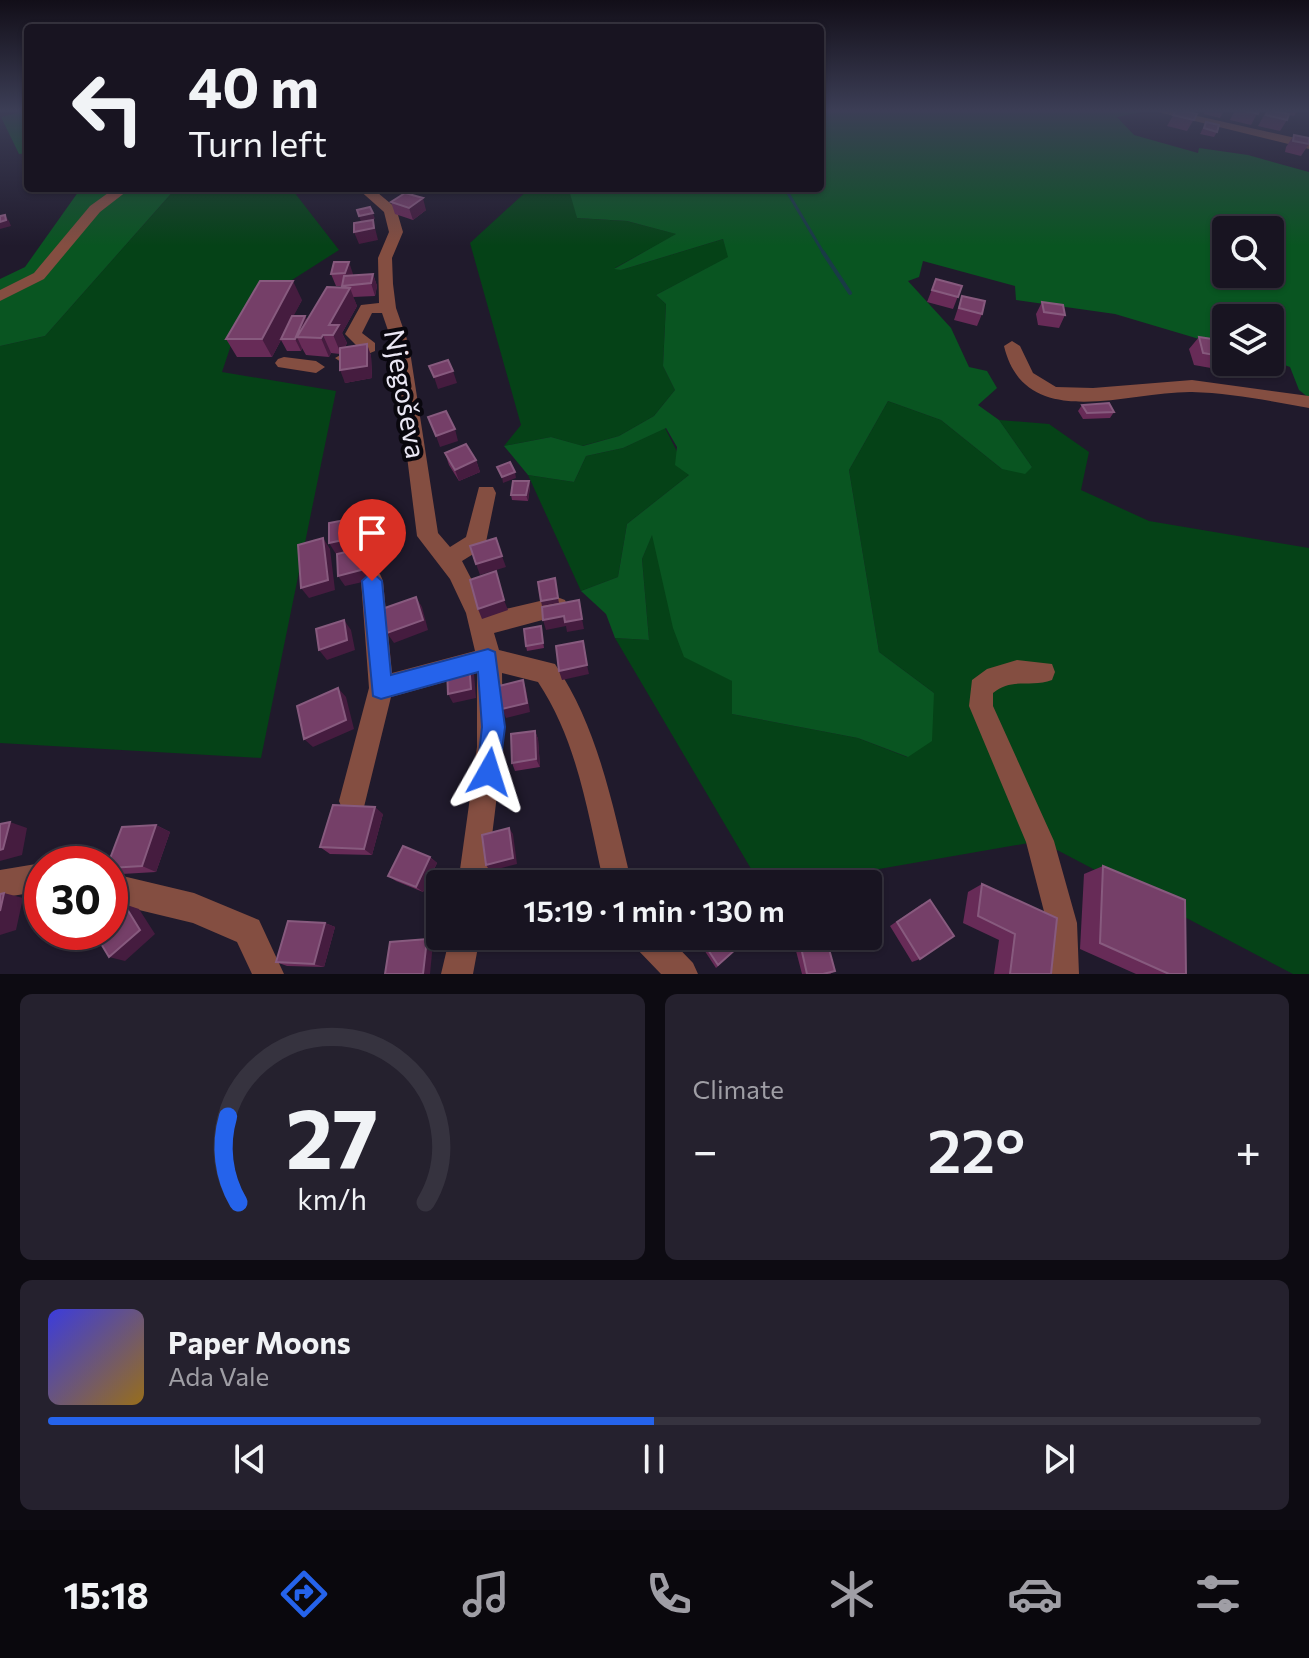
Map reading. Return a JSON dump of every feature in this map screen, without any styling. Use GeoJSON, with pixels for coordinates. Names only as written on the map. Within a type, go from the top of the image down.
{"type":"FeatureCollection","features":[{"type":"Feature","properties":{"kind":"street"},"geometry":{"type":"LineString","coordinates":[[0,296],[39,276],[95,209],[118,192]]}},
{"type":"Feature","properties":{"kind":"street","name":"Njegoševa"},"geometry":{"type":"LineString","coordinates":[[369,192],[391,211],[396,232],[385,258],[388,308],[401,345],[428,536],[451,557],[466,582],[488,659],[494,727],[474,870]]}},
{"type":"Feature","properties":{"kind":"street"},"geometry":{"type":"LineString","coordinates":[[344,358],[369,347],[353,334],[367,308],[388,308]]}},
{"type":"Feature","properties":{"kind":"street"},"geometry":{"type":"LineString","coordinates":[[1012,346],[1017,365],[1030,381],[1056,394],[1191,386],[1309,402]]}},
{"type":"Feature","properties":{"kind":"street"},"geometry":{"type":"LineString","coordinates":[[284,363],[316,367]]}},
{"type":"Feature","properties":{"kind":"street"},"geometry":{"type":"LineString","coordinates":[[451,557],[475,542],[486,493]]}},
{"type":"Feature","properties":{"kind":"street"},"geometry":{"type":"LineString","coordinates":[[353,801],[381,688],[372,581]]}},
{"type":"Feature","properties":{"kind":"street"},"geometry":{"type":"LineString","coordinates":[[480,626],[557,607]]}},
{"type":"Feature","properties":{"kind":"street"},"geometry":{"type":"LineString","coordinates":[[381,688],[488,659],[546,672],[569,710],[595,789],[615,870]]}},
{"type":"Feature","properties":{"kind":"street"},"geometry":{"type":"LineString","coordinates":[[1043,672],[1008,669],[992,677],[981,688],[981,706],[1040,841],[1062,923],[1063,974]]}},
{"type":"Feature","properties":{"kind":"street"},"geometry":{"type":"LineString","coordinates":[[0,884],[24,880]]}},
{"type":"Feature","properties":{"kind":"street"},"geometry":{"type":"LineString","coordinates":[[128,892],[194,908],[248,931],[268,974]]}},
{"type":"Feature","properties":{"kind":"street"},"geometry":{"type":"LineString","coordinates":[[457,974],[462,950]]}},
{"type":"Feature","properties":{"kind":"street"},"geometry":{"type":"LineString","coordinates":[[659,950],[682,974]]}},
{"type":"Feature","properties":{"kind":"green space"},"geometry":{"type":"Polygon","coordinates":[[[824,155],[1250,155],[1309,172],[1309,398],[1299,390],[1290,367],[1284,365],[1284,304],[1212,304],[1212,343],[1115,314],[1016,300],[1015,286],[923,261],[919,277],[908,281],[951,328],[969,367],[987,371],[997,388],[978,405],[999,420],[1032,467],[1025,474],[1002,469],[941,420],[888,401],[849,470],[879,652],[934,693],[932,741],[908,757],[858,738],[732,714],[732,681],[684,657],[673,628],[652,535],[642,559],[649,640],[615,638],[606,614],[581,591],[618,577],[627,524],[689,475],[675,465],[677,447],[666,428],[623,448],[586,456],[574,482],[528,475],[504,446],[551,437],[583,446],[619,436],[654,416],[675,390],[663,366],[666,304],[656,295],[728,257],[723,239],[621,270],[614,269],[676,234],[627,221],[577,218],[570,192],[824,192],[824,155]]]}},
{"type":"Feature","properties":{"kind":"green space"},"geometry":{"type":"Polygon","coordinates":[[[78,192],[172,192],[45,336],[0,346],[0,279],[25,267],[78,192]]]}},
{"type":"Feature","properties":{"kind":"green space"},"geometry":{"type":"Polygon","coordinates":[[[172,192],[294,192],[339,250],[242,312],[222,372],[336,391],[261,758],[0,743],[0,346],[45,336],[172,192]]]}},
{"type":"Feature","properties":{"kind":"green space"},"geometry":{"type":"Polygon","coordinates":[[[526,192],[572,192],[577,218],[627,221],[677,234],[615,268],[621,270],[723,239],[729,257],[656,295],[666,304],[663,366],[675,390],[654,416],[619,436],[582,446],[551,437],[504,446],[521,425],[470,243],[526,192]]]}},
{"type":"Feature","properties":{"kind":"green space"},"geometry":{"type":"Polygon","coordinates":[[[888,401],[941,420],[1002,469],[1032,467],[999,420],[1049,424],[1089,452],[1081,490],[1149,521],[1309,548],[1309,974],[1293,974],[1040,841],[873,870],[752,870],[615,638],[649,640],[642,559],[652,534],[732,681],[732,714],[858,738],[907,757],[934,693],[879,652],[849,470],[888,401]]]}},
{"type":"Feature","properties":{"kind":"green space"},"geometry":{"type":"Polygon","coordinates":[[[665,428],[689,475],[627,524],[618,577],[581,591],[528,475],[574,482],[586,456],[623,448],[665,428]]]}},
{"type":"Feature","properties":{"kind":"building"},"geometry":{"type":"Polygon","coordinates":[[[405,193],[423,198],[409,208],[391,202],[405,193]]]}},
{"type":"Feature","properties":{"kind":"building"},"geometry":{"type":"Polygon","coordinates":[[[370,207],[373,213],[359,216],[357,210],[370,207]]]}},
{"type":"Feature","properties":{"kind":"building"},"geometry":{"type":"Polygon","coordinates":[[[373,220],[374,228],[354,232],[354,223],[373,220]]]}},
{"type":"Feature","properties":{"kind":"building"},"geometry":{"type":"Polygon","coordinates":[[[334,262],[349,262],[345,273],[331,274],[334,262]]]}},
{"type":"Feature","properties":{"kind":"building"},"geometry":{"type":"Polygon","coordinates":[[[373,274],[371,283],[342,286],[344,276],[373,274]]]}},
{"type":"Feature","properties":{"kind":"building"},"geometry":{"type":"Polygon","coordinates":[[[936,279],[962,286],[958,297],[932,290],[936,279]]]}},
{"type":"Feature","properties":{"kind":"building"},"geometry":{"type":"Polygon","coordinates":[[[260,281],[293,281],[262,339],[226,339],[260,281]]]}},
{"type":"Feature","properties":{"kind":"building"},"geometry":{"type":"Polygon","coordinates":[[[327,287],[350,288],[329,325],[339,325],[333,335],[297,337],[327,287]]]}},
{"type":"Feature","properties":{"kind":"building"},"geometry":{"type":"Polygon","coordinates":[[[962,296],[985,301],[982,314],[959,308],[962,296]]]}},
{"type":"Feature","properties":{"kind":"building"},"geometry":{"type":"Polygon","coordinates":[[[1042,302],[1063,305],[1065,315],[1044,312],[1042,302]]]}},
{"type":"Feature","properties":{"kind":"building"},"geometry":{"type":"Polygon","coordinates":[[[292,316],[305,316],[295,339],[281,339],[292,316]]]}},
{"type":"Feature","properties":{"kind":"building"},"geometry":{"type":"Polygon","coordinates":[[[1199,337],[1212,339],[1212,355],[1203,353],[1199,337]]]}},
{"type":"Feature","properties":{"kind":"building"},"geometry":{"type":"Polygon","coordinates":[[[367,344],[367,366],[340,370],[340,348],[367,344]]]}},
{"type":"Feature","properties":{"kind":"building"},"geometry":{"type":"Polygon","coordinates":[[[448,360],[453,371],[434,377],[429,366],[448,360]]]}},
{"type":"Feature","properties":{"kind":"building"},"geometry":{"type":"Polygon","coordinates":[[[1109,403],[1114,412],[1087,413],[1082,405],[1109,403]]]}},
{"type":"Feature","properties":{"kind":"building"},"geometry":{"type":"Polygon","coordinates":[[[446,411],[455,429],[436,436],[428,417],[446,411]]]}},
{"type":"Feature","properties":{"kind":"building"},"geometry":{"type":"Polygon","coordinates":[[[466,444],[476,460],[455,470],[445,453],[466,444]]]}},
{"type":"Feature","properties":{"kind":"building"},"geometry":{"type":"Polygon","coordinates":[[[510,462],[515,472],[502,477],[497,467],[510,462]]]}},
{"type":"Feature","properties":{"kind":"building"},"geometry":{"type":"Polygon","coordinates":[[[513,481],[529,481],[526,495],[511,495],[513,481]]]}},
{"type":"Feature","properties":{"kind":"building"},"geometry":{"type":"Polygon","coordinates":[[[361,517],[362,536],[329,543],[329,523],[361,517]]]}},
{"type":"Feature","properties":{"kind":"building"},"geometry":{"type":"Polygon","coordinates":[[[323,538],[328,580],[301,588],[298,545],[323,538]]]}},
{"type":"Feature","properties":{"kind":"building"},"geometry":{"type":"Polygon","coordinates":[[[496,538],[502,556],[476,564],[470,546],[496,538]]]}},
{"type":"Feature","properties":{"kind":"building"},"geometry":{"type":"Polygon","coordinates":[[[359,549],[361,570],[338,576],[337,554],[359,549]]]}},
{"type":"Feature","properties":{"kind":"building"},"geometry":{"type":"Polygon","coordinates":[[[496,571],[504,600],[478,609],[470,580],[496,571]]]}},
{"type":"Feature","properties":{"kind":"building"},"geometry":{"type":"Polygon","coordinates":[[[555,578],[558,598],[541,601],[538,582],[555,578]]]}},
{"type":"Feature","properties":{"kind":"building"},"geometry":{"type":"Polygon","coordinates":[[[416,597],[423,620],[387,633],[382,609],[416,597]]]}},
{"type":"Feature","properties":{"kind":"building"},"geometry":{"type":"Polygon","coordinates":[[[579,600],[582,619],[565,622],[564,616],[543,620],[542,607],[579,600]]]}},
{"type":"Feature","properties":{"kind":"building"},"geometry":{"type":"Polygon","coordinates":[[[344,620],[347,640],[319,650],[316,629],[344,620]]]}},
{"type":"Feature","properties":{"kind":"building"},"geometry":{"type":"Polygon","coordinates":[[[541,626],[543,643],[526,646],[524,629],[541,626]]]}},
{"type":"Feature","properties":{"kind":"building"},"geometry":{"type":"Polygon","coordinates":[[[583,641],[587,665],[559,671],[556,646],[583,641]]]}},
{"type":"Feature","properties":{"kind":"building"},"geometry":{"type":"Polygon","coordinates":[[[469,663],[471,689],[448,694],[447,668],[469,663]]]}},
{"type":"Feature","properties":{"kind":"building"},"geometry":{"type":"Polygon","coordinates":[[[523,680],[527,703],[502,709],[499,686],[523,680]]]}},
{"type":"Feature","properties":{"kind":"building"},"geometry":{"type":"Polygon","coordinates":[[[338,688],[346,720],[304,739],[297,706],[338,688]]]}},
{"type":"Feature","properties":{"kind":"building"},"geometry":{"type":"Polygon","coordinates":[[[535,731],[536,759],[512,763],[511,734],[535,731]]]}},
{"type":"Feature","properties":{"kind":"building"},"geometry":{"type":"Polygon","coordinates":[[[333,805],[375,807],[364,849],[320,847],[333,805]]]}},
{"type":"Feature","properties":{"kind":"building"},"geometry":{"type":"Polygon","coordinates":[[[10,822],[3,849],[0,850],[0,824],[10,822]]]}},
{"type":"Feature","properties":{"kind":"building"},"geometry":{"type":"Polygon","coordinates":[[[156,825],[142,866],[128,867],[128,846],[115,846],[122,827],[156,825]]]}},
{"type":"Feature","properties":{"kind":"building"},"geometry":{"type":"Polygon","coordinates":[[[509,828],[513,858],[486,865],[482,835],[509,828]]]}},
{"type":"Feature","properties":{"kind":"building"},"geometry":{"type":"Polygon","coordinates":[[[403,846],[430,857],[416,887],[388,876],[403,846]]]}},
{"type":"Feature","properties":{"kind":"building"},"geometry":{"type":"Polygon","coordinates":[[[1103,866],[1185,900],[1186,974],[1169,974],[1100,943],[1103,866]]]}},
{"type":"Feature","properties":{"kind":"building"},"geometry":{"type":"Polygon","coordinates":[[[982,884],[1057,918],[1051,974],[1010,974],[1015,934],[978,916],[982,884]]]}},
{"type":"Feature","properties":{"kind":"building"},"geometry":{"type":"Polygon","coordinates":[[[930,900],[954,936],[920,959],[897,922],[930,900]]]}},
{"type":"Feature","properties":{"kind":"building"},"geometry":{"type":"Polygon","coordinates":[[[128,910],[140,930],[128,940],[128,910]]]}},
{"type":"Feature","properties":{"kind":"building"},"geometry":{"type":"Polygon","coordinates":[[[288,921],[325,923],[314,964],[276,962],[288,921]]]}},
{"type":"Feature","properties":{"kind":"building"},"geometry":{"type":"Polygon","coordinates":[[[426,939],[423,974],[385,974],[390,942],[426,939]]]}},
{"type":"Feature","properties":{"kind":"building"},"geometry":{"type":"Polygon","coordinates":[[[105,950],[117,950],[109,957],[105,950]]]}},
{"type":"Feature","properties":{"kind":"building"},"geometry":{"type":"Polygon","coordinates":[[[708,950],[735,950],[718,965],[708,950]]]}},
{"type":"Feature","properties":{"kind":"building"},"geometry":{"type":"Polygon","coordinates":[[[802,950],[829,950],[835,971],[807,974],[802,950]]]}},
{"type":"Feature","properties":{"kind":"waterway"},"geometry":{"type":"LineString","coordinates":[[787,192],[824,254]]}},
{"type":"Feature","properties":{"kind":"waterway"},"geometry":{"type":"LineString","coordinates":[[823,252],[850,293]]}},
{"type":"Feature","properties":{"kind":"route"},"geometry":{"type":"LineString","coordinates":[[372,581],[381,688],[488,659],[494,727],[489,772]]}}]}
